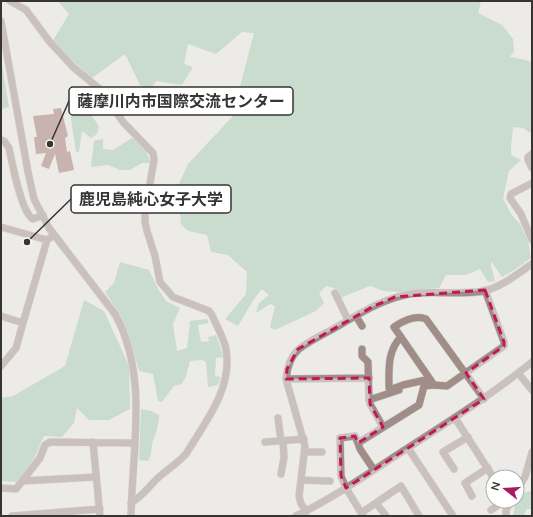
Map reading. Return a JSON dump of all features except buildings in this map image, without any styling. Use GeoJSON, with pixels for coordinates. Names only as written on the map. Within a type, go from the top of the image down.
{"type":"FeatureCollection","features":[{"type":"Feature","properties":{"kind":"street"},"geometry":{"type":"LineString","coordinates":[[10,1],[26,10],[49,41],[73,66],[102,91],[123,122],[153,153],[154,160],[145,222],[155,256],[160,282],[173,298],[209,311],[226,348],[227,362],[224,386],[220,398],[182,458],[159,477],[140,498],[131,503]]}},
{"type":"Feature","properties":{"kind":"street"},"geometry":{"type":"LineString","coordinates":[[1,21],[34,199],[54,234],[86,278],[106,301],[123,329],[134,367],[135,443],[131,516]]}},
{"type":"Feature","properties":{"kind":"street"},"geometry":{"type":"LineString","coordinates":[[1,140],[4,141],[9,148],[21,198],[28,216],[33,219],[42,215]]}},
{"type":"Feature","properties":{"kind":"street"},"geometry":{"type":"LineString","coordinates":[[532,154],[528,157],[528,160],[532,168]]}},
{"type":"Feature","properties":{"kind":"street"},"geometry":{"type":"LineString","coordinates":[[532,183],[511,194],[510,198],[521,214],[532,240]]}},
{"type":"Feature","properties":{"kind":"street"},"geometry":{"type":"LineString","coordinates":[[1,227],[47,240]]}},
{"type":"Feature","properties":{"kind":"street"},"geometry":{"type":"LineString","coordinates":[[1,366],[16,348],[47,240],[54,234]]}},
{"type":"Feature","properties":{"kind":"street"},"geometry":{"type":"LineString","coordinates":[[306,511],[300,504],[299,496],[304,439],[286,379],[287,369],[291,359],[298,350],[309,342],[348,320],[395,297],[416,293],[485,290],[502,284],[532,264]]}},
{"type":"Feature","properties":{"kind":"street"},"geometry":{"type":"LineString","coordinates":[[401,337],[394,346],[389,362],[389,388],[392,389],[403,385],[432,382],[447,386],[504,346],[504,342],[485,290]]}},
{"type":"Feature","properties":{"kind":"street"},"geometry":{"type":"LineString","coordinates":[[335,293],[348,320]]}},
{"type":"Feature","properties":{"kind":"street"},"geometry":{"type":"LineString","coordinates":[[1,316],[23,323]]}},
{"type":"Feature","properties":{"kind":"street"},"geometry":{"type":"LineString","coordinates":[[356,316],[362,326]]}},
{"type":"Feature","properties":{"kind":"street"},"geometry":{"type":"LineString","coordinates":[[432,382],[394,327],[398,324],[411,319],[426,319],[484,399]]}},
{"type":"Feature","properties":{"kind":"street"},"geometry":{"type":"LineString","coordinates":[[362,349],[362,356],[368,362],[370,404],[383,427]]}},
{"type":"Feature","properties":{"kind":"street"},"geometry":{"type":"LineString","coordinates":[[385,364],[386,353],[391,354]]}},
{"type":"Feature","properties":{"kind":"street"},"geometry":{"type":"LineString","coordinates":[[296,516],[346,488],[455,418],[484,399],[532,362]]}},
{"type":"Feature","properties":{"kind":"street"},"geometry":{"type":"LineString","coordinates":[[518,373],[532,390]]}},
{"type":"Feature","properties":{"kind":"street"},"geometry":{"type":"LineString","coordinates":[[286,379],[369,378]]}},
{"type":"Feature","properties":{"kind":"street"},"geometry":{"type":"LineString","coordinates":[[369,400],[400,390],[424,386],[432,382]]}},
{"type":"Feature","properties":{"kind":"street"},"geometry":{"type":"LineString","coordinates":[[358,443],[419,405],[424,386]]}},
{"type":"Feature","properties":{"kind":"street"},"geometry":{"type":"LineString","coordinates":[[278,418],[284,458],[281,474]]}},
{"type":"Feature","properties":{"kind":"street"},"geometry":{"type":"LineString","coordinates":[[455,418],[488,468],[464,483],[472,496]]}},
{"type":"Feature","properties":{"kind":"street"},"geometry":{"type":"LineString","coordinates":[[374,470],[360,449],[355,436],[340,438],[341,476],[346,488],[362,514],[401,486],[419,516]]}},
{"type":"Feature","properties":{"kind":"street"},"geometry":{"type":"LineString","coordinates":[[454,469],[443,452],[468,436]]}},
{"type":"Feature","properties":{"kind":"street"},"geometry":{"type":"LineString","coordinates":[[265,442],[304,439]]}},
{"type":"Feature","properties":{"kind":"street"},"geometry":{"type":"LineString","coordinates":[[1,488],[16,489],[40,458],[45,445],[50,442],[135,443]]}},
{"type":"Feature","properties":{"kind":"street"},"geometry":{"type":"LineString","coordinates":[[12,516],[100,513],[93,442]]}},
{"type":"Feature","properties":{"kind":"street"},"geometry":{"type":"LineString","coordinates":[[408,448],[452,516]]}},
{"type":"Feature","properties":{"kind":"street"},"geometry":{"type":"LineString","coordinates":[[304,452],[322,452]]}},
{"type":"Feature","properties":{"kind":"street"},"geometry":{"type":"LineString","coordinates":[[525,477],[532,452]]}},
{"type":"Feature","properties":{"kind":"street"},"geometry":{"type":"LineString","coordinates":[[22,481],[96,477]]}},
{"type":"Feature","properties":{"kind":"street"},"geometry":{"type":"LineString","coordinates":[[301,480],[330,481]]}},
{"type":"Feature","properties":{"kind":"street"},"geometry":{"type":"LineString","coordinates":[[376,503],[386,516]]}},
{"type":"Feature","properties":{"kind":"highlighted area"},"geometry":{"type":"Polygon","coordinates":[[[485,290],[504,342],[504,346],[466,373],[484,399],[346,488],[341,476],[340,438],[355,436],[358,443],[383,427],[370,404],[369,378],[286,379],[287,369],[298,349],[374,306],[395,297],[485,290]]]}},
{"type":"Feature","properties":{"kind":"green space"},"geometry":{"type":"Polygon","coordinates":[[[58,1],[481,1],[478,13],[502,25],[513,39],[514,51],[510,57],[526,60],[532,63],[532,134],[523,128],[513,127],[511,155],[521,160],[509,171],[503,198],[511,214],[520,224],[528,241],[531,258],[502,277],[491,261],[495,281],[488,282],[480,269],[466,275],[446,275],[439,288],[401,292],[384,291],[370,286],[340,298],[337,289],[326,286],[319,293],[324,303],[316,311],[275,330],[270,327],[275,306],[270,304],[256,313],[259,303],[269,295],[262,289],[254,299],[238,326],[225,319],[246,294],[247,272],[228,255],[211,252],[207,235],[188,231],[181,224],[178,186],[188,164],[232,117],[254,33],[242,32],[216,54],[188,44],[184,64],[193,67],[182,85],[156,81],[153,86],[148,88],[140,85],[125,54],[92,78],[52,42],[69,14],[58,1]]]}},
{"type":"Feature","properties":{"kind":"green space"},"geometry":{"type":"Polygon","coordinates":[[[1,60],[9,107],[1,109],[1,60]]]}},
{"type":"Feature","properties":{"kind":"green space"},"geometry":{"type":"Polygon","coordinates":[[[74,96],[81,101],[99,126],[97,134],[91,138],[82,131],[79,152],[76,152],[67,99],[74,96]]]}},
{"type":"Feature","properties":{"kind":"green space"},"geometry":{"type":"Polygon","coordinates":[[[132,138],[139,142],[144,148],[150,163],[142,163],[130,170],[120,170],[108,165],[91,167],[94,141],[103,139],[103,149],[113,150],[132,138]]]}},
{"type":"Feature","properties":{"kind":"green space"},"geometry":{"type":"Polygon","coordinates":[[[120,262],[149,270],[158,289],[166,301],[180,308],[173,324],[177,351],[187,348],[190,321],[207,319],[209,323],[198,325],[201,342],[209,341],[208,337],[216,335],[221,349],[223,357],[216,358],[215,376],[221,377],[218,385],[208,387],[206,362],[202,360],[190,361],[182,384],[174,386],[162,402],[158,401],[153,374],[139,371],[121,316],[105,292],[114,283],[120,262]]]}},
{"type":"Feature","properties":{"kind":"green space"},"geometry":{"type":"Polygon","coordinates":[[[84,300],[104,311],[129,366],[130,409],[109,420],[89,420],[77,408],[74,423],[62,437],[44,436],[35,457],[18,482],[1,481],[1,398],[13,396],[65,366],[84,300]]]}},
{"type":"Feature","properties":{"kind":"green space"},"geometry":{"type":"Polygon","coordinates":[[[141,409],[151,411],[159,415],[158,427],[148,461],[139,460],[141,409]]]}},
{"type":"Feature","properties":{"kind":"green space"},"geometry":{"type":"Polygon","coordinates":[[[532,491],[532,509],[527,509],[523,516],[513,516],[514,509],[525,509],[525,492],[532,491]]]}},
{"type":"Feature","properties":{"kind":"place","name":"薩摩川内市国際交流センター"},"geometry":{"type":"Point","coordinates":[50,144]}},
{"type":"Feature","properties":{"kind":"place","name":"鹿児島純心女子大学"},"geometry":{"type":"Point","coordinates":[27,242]}}]}
